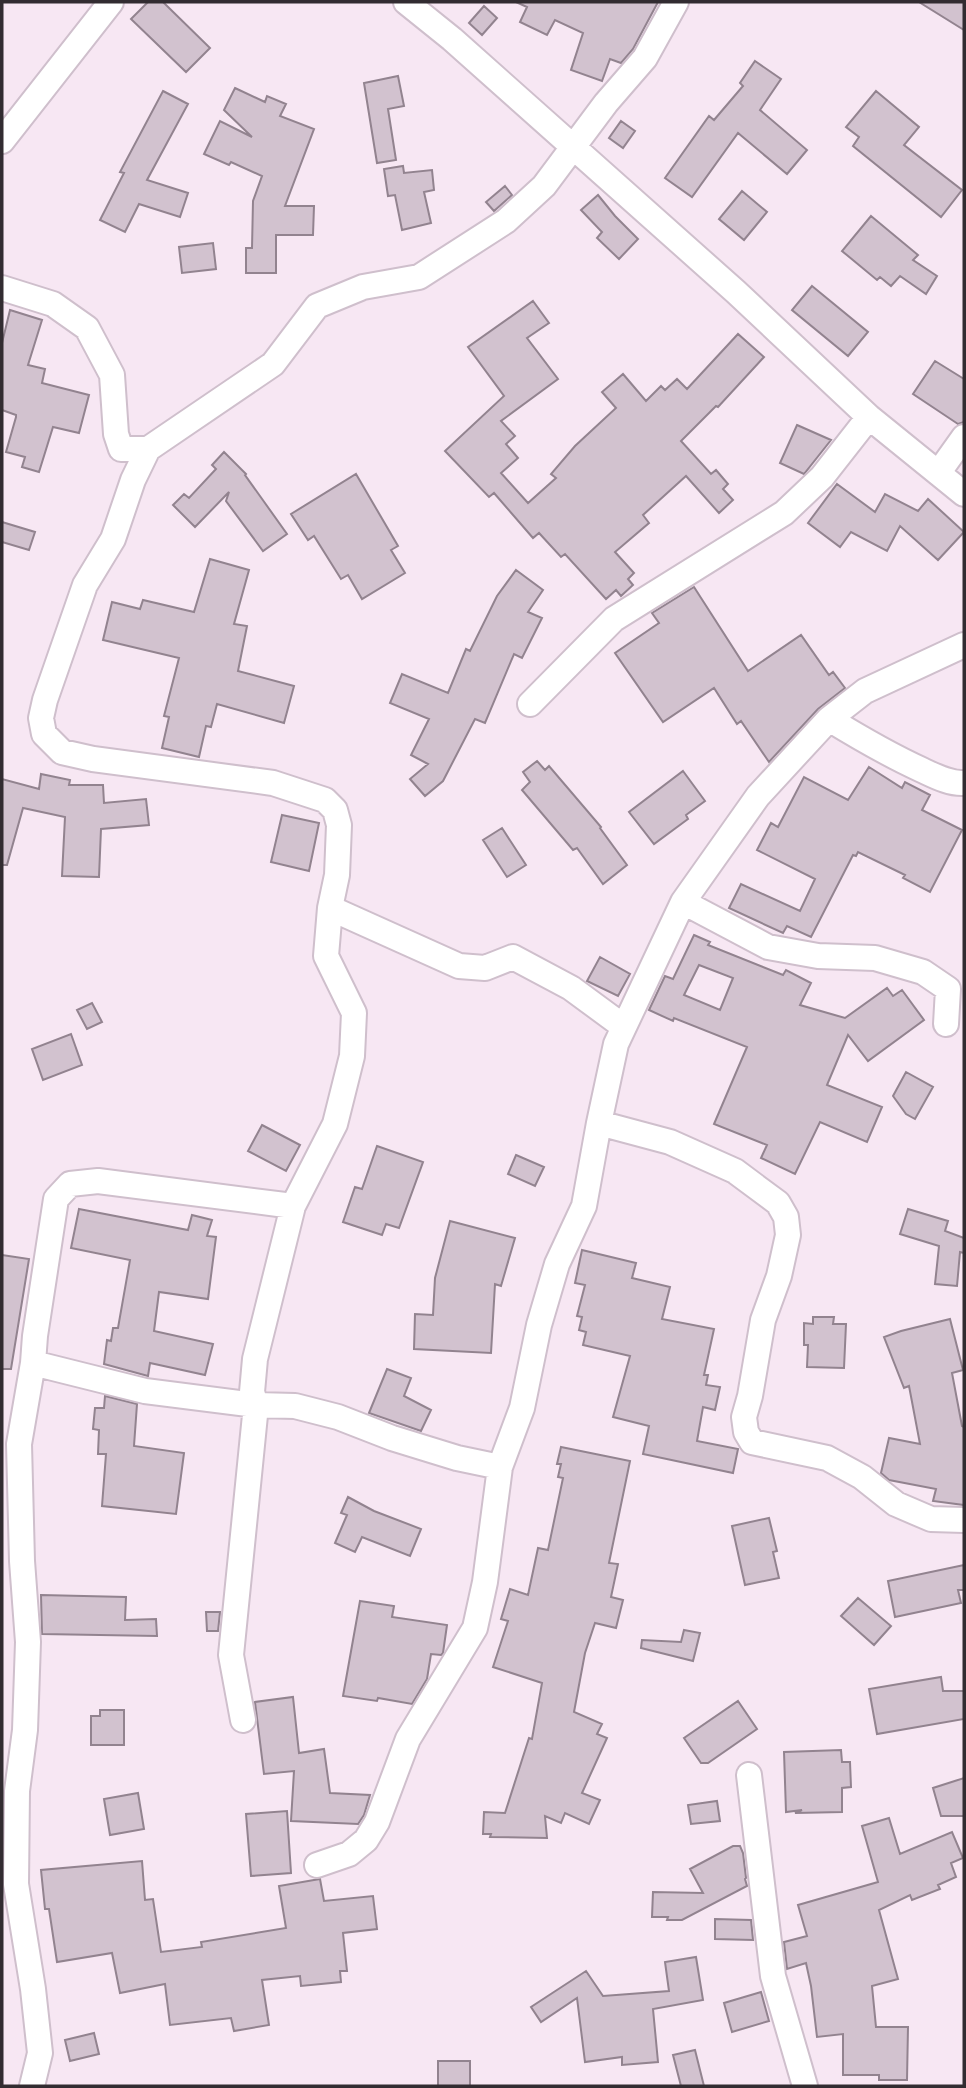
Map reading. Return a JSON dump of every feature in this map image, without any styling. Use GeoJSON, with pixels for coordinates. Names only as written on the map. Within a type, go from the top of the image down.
{"type":"FeatureCollection","features":[{"type":"Feature","properties":{"kind":"street"},"geometry":{"type":"LineString","coordinates":[[2,141],[111,2]]}},
{"type":"Feature","properties":{"kind":"street"},"geometry":{"type":"LineString","coordinates":[[406,2],[736,292],[869,417],[964,494]]}},
{"type":"Feature","properties":{"kind":"street"},"geometry":{"type":"LineString","coordinates":[[243,1720],[231,1655],[256,1405],[252,1392],[255,1359],[293,1206],[335,1124],[352,1056],[354,1013],[326,956],[330,908],[337,875],[339,825],[335,810],[325,800],[273,783],[93,759],[62,752],[44,734],[41,718],[45,700],[85,585],[113,539],[133,480],[148,449],[273,364],[317,306],[363,287],[419,277],[506,221],[544,186],[572,146],[645,58],[676,2]]}},
{"type":"Feature","properties":{"kind":"street"},"geometry":{"type":"LineString","coordinates":[[2,288],[53,304],[87,328],[112,375],[116,434],[121,449],[148,449]]}},
{"type":"Feature","properties":{"kind":"street"},"geometry":{"type":"LineString","coordinates":[[530,704],[614,618],[784,513],[822,477],[869,417]]}},
{"type":"Feature","properties":{"kind":"street"},"geometry":{"type":"LineString","coordinates":[[939,472],[964,437]]}},
{"type":"Feature","properties":{"kind":"street"},"geometry":{"type":"LineString","coordinates":[[317,1865],[349,1854],[366,1840],[377,1822],[408,1739],[475,1628],[485,1582],[500,1466],[522,1408],[539,1325],[557,1264],[584,1206],[616,1044],[683,902],[758,796],[829,719],[865,691],[964,645]]}},
{"type":"Feature","properties":{"kind":"street"},"geometry":{"type":"LineString","coordinates":[[829,719],[884,753],[940,778],[964,783]]}},
{"type":"Feature","properties":{"kind":"street"},"geometry":{"type":"LineString","coordinates":[[683,902],[768,947],[818,956],[875,958],[923,972],[948,989],[946,1024]]}},
{"type":"Feature","properties":{"kind":"street"},"geometry":{"type":"LineString","coordinates":[[330,908],[459,966],[485,968],[513,957],[571,988],[624,1027]]}},
{"type":"Feature","properties":{"kind":"street"},"geometry":{"type":"LineString","coordinates":[[599,1123],[670,1142],[735,1171],[778,1203],[786,1217],[788,1236],[779,1276],[763,1320],[744,1417],[746,1432],[752,1442],[827,1458],[862,1477],[896,1504],[931,1519],[964,1520]]}},
{"type":"Feature","properties":{"kind":"street"},"geometry":{"type":"LineString","coordinates":[[32,2086],[40,2053],[16,1884],[16,1791],[25,1730],[28,1642],[22,1561],[19,1444],[55,1199],[70,1184],[98,1181],[293,1206]]}},
{"type":"Feature","properties":{"kind":"street"},"geometry":{"type":"LineString","coordinates":[[33,1363],[145,1391],[256,1405],[295,1406],[338,1417],[392,1438],[457,1458],[500,1466]]}},
{"type":"Feature","properties":{"kind":"street"},"geometry":{"type":"LineString","coordinates":[[749,1775],[773,1976],[804,2086]]}},
{"type":"Feature","properties":{"kind":"building"},"geometry":{"type":"Polygon","coordinates":[[[148,2],[163,2],[210,48],[186,72],[131,19],[148,2]]]}},
{"type":"Feature","properties":{"kind":"building"},"geometry":{"type":"Polygon","coordinates":[[[516,2],[658,2],[633,49],[621,63],[610,59],[602,81],[571,70],[583,33],[555,20],[547,35],[520,22],[527,7],[516,2]]]}},
{"type":"Feature","properties":{"kind":"building"},"geometry":{"type":"Polygon","coordinates":[[[919,2],[964,2],[964,30],[919,2]]]}},
{"type":"Feature","properties":{"kind":"building"},"geometry":{"type":"Polygon","coordinates":[[[484,6],[497,18],[482,35],[469,23],[484,6]]]}},
{"type":"Feature","properties":{"kind":"building"},"geometry":{"type":"Polygon","coordinates":[[[755,61],[781,79],[760,110],[807,150],[787,174],[738,133],[692,197],[665,178],[709,116],[714,120],[743,86],[740,83],[755,61]]]}},
{"type":"Feature","properties":{"kind":"building"},"geometry":{"type":"Polygon","coordinates":[[[398,76],[404,106],[388,109],[396,160],[377,163],[364,83],[398,76]]]}},
{"type":"Feature","properties":{"kind":"building"},"geometry":{"type":"Polygon","coordinates":[[[235,88],[265,102],[267,96],[286,104],[280,116],[314,129],[285,206],[314,206],[313,235],[276,235],[276,273],[246,273],[246,248],[252,248],[253,201],[262,176],[204,154],[220,121],[252,137],[224,110],[235,88]]]}},
{"type":"Feature","properties":{"kind":"building"},"geometry":{"type":"Polygon","coordinates":[[[163,91],[188,104],[147,180],[188,193],[180,217],[139,204],[125,232],[100,220],[124,173],[120,172],[163,91]]]}},
{"type":"Feature","properties":{"kind":"building"},"geometry":{"type":"Polygon","coordinates":[[[876,91],[919,127],[904,145],[962,190],[941,217],[853,146],[859,137],[846,127],[876,91]]]}},
{"type":"Feature","properties":{"kind":"building"},"geometry":{"type":"Polygon","coordinates":[[[621,121],[635,131],[623,148],[609,138],[621,121]]]}},
{"type":"Feature","properties":{"kind":"building"},"geometry":{"type":"Polygon","coordinates":[[[403,166],[404,173],[432,170],[434,190],[424,192],[431,223],[402,230],[395,195],[388,196],[384,169],[403,166]]]}},
{"type":"Feature","properties":{"kind":"building"},"geometry":{"type":"Polygon","coordinates":[[[505,186],[512,195],[494,211],[486,202],[505,186]]]}},
{"type":"Feature","properties":{"kind":"building"},"geometry":{"type":"Polygon","coordinates":[[[742,191],[767,212],[744,240],[719,219],[742,191]]]}},
{"type":"Feature","properties":{"kind":"building"},"geometry":{"type":"Polygon","coordinates":[[[598,195],[638,239],[619,259],[597,238],[602,232],[581,210],[598,195]]]}},
{"type":"Feature","properties":{"kind":"building"},"geometry":{"type":"Polygon","coordinates":[[[871,216],[918,255],[913,260],[937,276],[926,294],[900,276],[891,286],[880,277],[877,280],[842,251],[871,216]]]}},
{"type":"Feature","properties":{"kind":"building"},"geometry":{"type":"Polygon","coordinates":[[[213,243],[216,269],[182,273],[179,247],[213,243]]]}},
{"type":"Feature","properties":{"kind":"building"},"geometry":{"type":"Polygon","coordinates":[[[812,286],[868,332],[848,356],[792,310],[812,286]]]}},
{"type":"Feature","properties":{"kind":"building"},"geometry":{"type":"Polygon","coordinates":[[[533,301],[549,323],[527,338],[558,379],[501,421],[515,436],[506,444],[518,458],[501,473],[528,503],[556,478],[551,474],[575,446],[616,408],[602,392],[623,374],[646,401],[661,386],[665,390],[677,379],[687,389],[738,334],[764,357],[718,407],[681,441],[711,474],[716,470],[728,484],[723,489],[733,500],[719,513],[686,476],[643,515],[649,523],[615,552],[634,573],[628,579],[633,585],[621,596],[616,590],[606,599],[565,554],[561,557],[539,533],[533,538],[494,493],[489,497],[445,451],[504,396],[468,347],[533,301]]]}},
{"type":"Feature","properties":{"kind":"building"},"geometry":{"type":"Polygon","coordinates":[[[10,310],[42,320],[28,365],[45,369],[42,383],[89,395],[79,433],[53,427],[39,472],[22,467],[25,457],[6,452],[16,417],[2,410],[2,343],[10,310]]]}},
{"type":"Feature","properties":{"kind":"building"},"geometry":{"type":"Polygon","coordinates":[[[935,361],[964,379],[964,422],[958,424],[913,394],[935,361]]]}},
{"type":"Feature","properties":{"kind":"building"},"geometry":{"type":"Polygon","coordinates":[[[797,425],[831,440],[804,474],[780,463],[797,425]]]}},
{"type":"Feature","properties":{"kind":"building"},"geometry":{"type":"Polygon","coordinates":[[[224,452],[246,474],[287,534],[263,551],[226,501],[229,492],[195,527],[173,505],[184,494],[189,498],[216,469],[212,465],[224,452]]]}},
{"type":"Feature","properties":{"kind":"building"},"geometry":{"type":"Polygon","coordinates":[[[356,474],[398,546],[391,550],[405,573],[362,599],[348,575],[341,579],[314,536],[308,540],[291,514],[356,474]]]}},
{"type":"Feature","properties":{"kind":"building"},"geometry":{"type":"Polygon","coordinates":[[[837,484],[875,512],[885,494],[918,511],[928,499],[964,532],[938,560],[900,526],[887,551],[851,532],[840,547],[808,523],[837,484]]]}},
{"type":"Feature","properties":{"kind":"building"},"geometry":{"type":"Polygon","coordinates":[[[2,522],[35,532],[29,550],[2,542],[2,522]]]}},
{"type":"Feature","properties":{"kind":"building"},"geometry":{"type":"Polygon","coordinates":[[[210,559],[249,570],[234,624],[247,626],[238,671],[294,686],[284,723],[217,704],[211,727],[206,726],[199,757],[162,748],[169,717],[164,716],[179,658],[103,640],[112,602],[140,609],[143,600],[194,612],[210,559]]]}},
{"type":"Feature","properties":{"kind":"building"},"geometry":{"type":"Polygon","coordinates":[[[516,570],[543,590],[528,612],[542,618],[522,658],[514,654],[485,723],[475,719],[443,781],[425,796],[410,779],[428,764],[411,755],[429,719],[390,703],[402,674],[448,693],[466,649],[470,651],[497,596],[516,570]]]}},
{"type":"Feature","properties":{"kind":"building"},"geometry":{"type":"Polygon","coordinates":[[[694,587],[748,671],[801,635],[829,675],[833,672],[845,688],[818,709],[769,762],[741,721],[737,724],[714,688],[663,722],[615,653],[659,623],[652,613],[694,587]]]}},
{"type":"Feature","properties":{"kind":"building"},"geometry":{"type":"Polygon","coordinates":[[[537,761],[545,770],[549,766],[601,827],[627,865],[603,884],[577,848],[573,850],[522,790],[530,782],[523,772],[537,761]]]}},
{"type":"Feature","properties":{"kind":"building"},"geometry":{"type":"Polygon","coordinates":[[[869,767],[902,788],[905,782],[930,795],[922,810],[962,830],[930,892],[903,878],[905,875],[858,852],[856,856],[853,855],[811,937],[787,926],[783,933],[729,908],[741,884],[800,911],[815,879],[757,850],[771,823],[778,827],[804,777],[848,800],[869,767]]]}},
{"type":"Feature","properties":{"kind":"building"},"geometry":{"type":"Polygon","coordinates":[[[683,771],[705,801],[686,815],[688,819],[654,844],[629,812],[683,771]]]}},
{"type":"Feature","properties":{"kind":"building"},"geometry":{"type":"Polygon","coordinates":[[[41,774],[70,780],[69,785],[103,785],[104,803],[146,799],[149,825],[101,829],[99,877],[62,876],[65,817],[23,808],[7,865],[2,865],[2,779],[39,789],[41,774]]]}},
{"type":"Feature","properties":{"kind":"building"},"geometry":{"type":"Polygon","coordinates":[[[282,815],[319,823],[309,871],[271,862],[282,815]]]}},
{"type":"Feature","properties":{"kind":"building"},"geometry":{"type":"Polygon","coordinates":[[[502,828],[526,865],[507,877],[483,840],[502,828]]]}},
{"type":"Feature","properties":{"kind":"building"},"geometry":{"type":"Polygon","coordinates":[[[694,935],[710,942],[708,945],[783,975],[786,970],[811,983],[800,1005],[845,1018],[887,988],[893,996],[902,990],[924,1020],[868,1061],[848,1035],[827,1085],[882,1107],[867,1142],[820,1122],[795,1174],[761,1158],[767,1145],[714,1124],[747,1047],[649,1010],[665,976],[673,979],[694,935]],[[699,965],[684,995],[720,1010],[733,978],[699,965]]]}},
{"type":"Feature","properties":{"kind":"building"},"geometry":{"type":"Polygon","coordinates":[[[600,957],[630,974],[618,996],[587,981],[600,957]]]}},
{"type":"Feature","properties":{"kind":"building"},"geometry":{"type":"Polygon","coordinates":[[[92,1003],[102,1022],[87,1029],[77,1010],[92,1003]]]}},
{"type":"Feature","properties":{"kind":"building"},"geometry":{"type":"Polygon","coordinates":[[[71,1034],[82,1065],[43,1080],[32,1049],[71,1034]]]}},
{"type":"Feature","properties":{"kind":"building"},"geometry":{"type":"Polygon","coordinates":[[[906,1072],[933,1087],[915,1119],[906,1114],[893,1096],[906,1072]]]}},
{"type":"Feature","properties":{"kind":"building"},"geometry":{"type":"Polygon","coordinates":[[[262,1125],[300,1145],[286,1171],[248,1151],[262,1125]]]}},
{"type":"Feature","properties":{"kind":"building"},"geometry":{"type":"Polygon","coordinates":[[[377,1146],[423,1162],[399,1228],[386,1224],[382,1235],[343,1222],[355,1187],[362,1189],[377,1146]]]}},
{"type":"Feature","properties":{"kind":"building"},"geometry":{"type":"Polygon","coordinates":[[[516,1155],[544,1167],[535,1186],[508,1174],[516,1155]]]}},
{"type":"Feature","properties":{"kind":"building"},"geometry":{"type":"Polygon","coordinates":[[[79,1209],[188,1230],[192,1215],[212,1220],[207,1236],[216,1237],[208,1299],[159,1292],[154,1331],[213,1344],[205,1375],[150,1363],[148,1376],[104,1364],[107,1340],[111,1341],[113,1328],[118,1328],[130,1260],[71,1248],[79,1209]]]}},
{"type":"Feature","properties":{"kind":"building"},"geometry":{"type":"Polygon","coordinates":[[[908,1209],[948,1221],[945,1231],[964,1238],[964,1253],[960,1252],[957,1286],[935,1284],[939,1246],[900,1234],[908,1209]]]}},
{"type":"Feature","properties":{"kind":"building"},"geometry":{"type":"Polygon","coordinates":[[[450,1221],[515,1238],[501,1286],[495,1284],[491,1353],[414,1349],[415,1314],[433,1315],[435,1278],[450,1221]]]}},
{"type":"Feature","properties":{"kind":"building"},"geometry":{"type":"Polygon","coordinates":[[[582,1250],[636,1263],[632,1278],[670,1287],[662,1319],[714,1329],[704,1375],[708,1375],[706,1385],[720,1387],[715,1410],[703,1407],[697,1441],[738,1449],[733,1473],[643,1454],[649,1426],[613,1417],[630,1356],[583,1345],[586,1332],[579,1330],[582,1317],[577,1316],[585,1285],[575,1283],[582,1250]]]}},
{"type":"Feature","properties":{"kind":"building"},"geometry":{"type":"Polygon","coordinates":[[[2,1255],[29,1259],[11,1369],[2,1369],[2,1255]]]}},
{"type":"Feature","properties":{"kind":"building"},"geometry":{"type":"Polygon","coordinates":[[[813,1317],[834,1317],[833,1324],[846,1324],[844,1368],[807,1367],[808,1345],[804,1345],[804,1323],[813,1324],[813,1317]]]}},
{"type":"Feature","properties":{"kind":"building"},"geometry":{"type":"Polygon","coordinates":[[[950,1319],[963,1370],[952,1373],[964,1427],[964,1505],[933,1501],[936,1489],[889,1480],[881,1473],[889,1438],[920,1444],[909,1386],[904,1388],[884,1337],[950,1319]]]}},
{"type":"Feature","properties":{"kind":"building"},"geometry":{"type":"Polygon","coordinates":[[[387,1369],[411,1378],[404,1396],[431,1410],[421,1431],[369,1413],[387,1369]]]}},
{"type":"Feature","properties":{"kind":"building"},"geometry":{"type":"Polygon","coordinates":[[[105,1396],[137,1404],[134,1446],[184,1453],[176,1514],[102,1506],[106,1454],[98,1454],[99,1430],[93,1429],[95,1408],[104,1408],[105,1396]]]}},
{"type":"Feature","properties":{"kind":"building"},"geometry":{"type":"Polygon","coordinates":[[[561,1447],[630,1461],[609,1563],[618,1564],[611,1597],[623,1600],[616,1628],[595,1623],[585,1653],[574,1712],[602,1724],[597,1734],[607,1738],[582,1793],[600,1800],[589,1824],[565,1813],[561,1823],[545,1816],[547,1838],[490,1837],[491,1834],[483,1834],[484,1812],[505,1813],[529,1738],[532,1739],[542,1683],[493,1667],[508,1621],[501,1619],[510,1589],[528,1595],[538,1548],[548,1550],[563,1478],[558,1477],[561,1464],[557,1464],[561,1447]]]}},
{"type":"Feature","properties":{"kind":"building"},"geometry":{"type":"Polygon","coordinates":[[[348,1497],[374,1511],[421,1529],[410,1556],[362,1537],[355,1552],[335,1543],[347,1515],[341,1513],[348,1497]]]}},
{"type":"Feature","properties":{"kind":"building"},"geometry":{"type":"Polygon","coordinates":[[[769,1518],[777,1551],[773,1552],[779,1578],[745,1585],[732,1526],[769,1518]]]}},
{"type":"Feature","properties":{"kind":"building"},"geometry":{"type":"Polygon","coordinates":[[[964,1565],[964,1590],[958,1590],[961,1603],[895,1617],[888,1581],[964,1565]]]}},
{"type":"Feature","properties":{"kind":"building"},"geometry":{"type":"Polygon","coordinates":[[[41,1595],[126,1597],[125,1620],[156,1619],[157,1636],[42,1634],[41,1595]]]}},
{"type":"Feature","properties":{"kind":"building"},"geometry":{"type":"Polygon","coordinates":[[[858,1598],[891,1626],[874,1645],[841,1616],[858,1598]]]}},
{"type":"Feature","properties":{"kind":"building"},"geometry":{"type":"Polygon","coordinates":[[[360,1601],[394,1606],[392,1617],[447,1625],[443,1653],[431,1654],[427,1679],[412,1704],[343,1696],[360,1601]]]}},
{"type":"Feature","properties":{"kind":"building"},"geometry":{"type":"Polygon","coordinates":[[[206,1612],[220,1612],[218,1631],[207,1631],[206,1612]]]}},
{"type":"Feature","properties":{"kind":"building"},"geometry":{"type":"Polygon","coordinates":[[[684,1630],[700,1633],[693,1661],[641,1648],[642,1640],[681,1642],[684,1630]]]}},
{"type":"Feature","properties":{"kind":"building"},"geometry":{"type":"Polygon","coordinates":[[[941,1677],[943,1691],[964,1691],[964,1719],[877,1734],[869,1689],[941,1677]]]}},
{"type":"Feature","properties":{"kind":"building"},"geometry":{"type":"Polygon","coordinates":[[[293,1697],[299,1753],[324,1749],[330,1793],[370,1795],[364,1815],[358,1824],[291,1821],[294,1771],[264,1774],[255,1702],[293,1697]]]}},
{"type":"Feature","properties":{"kind":"building"},"geometry":{"type":"Polygon","coordinates":[[[738,1701],[757,1729],[708,1763],[701,1763],[684,1738],[738,1701]]]}},
{"type":"Feature","properties":{"kind":"building"},"geometry":{"type":"Polygon","coordinates":[[[100,1710],[124,1710],[124,1745],[91,1745],[91,1716],[100,1716],[100,1710]]]}},
{"type":"Feature","properties":{"kind":"building"},"geometry":{"type":"Polygon","coordinates":[[[841,1750],[842,1762],[850,1762],[851,1787],[842,1788],[842,1812],[786,1812],[784,1752],[841,1750]]]}},
{"type":"Feature","properties":{"kind":"building"},"geometry":{"type":"Polygon","coordinates":[[[964,1778],[964,1816],[941,1816],[933,1788],[964,1778]]]}},
{"type":"Feature","properties":{"kind":"building"},"geometry":{"type":"Polygon","coordinates":[[[138,1793],[144,1829],[110,1835],[104,1799],[138,1793]]]}},
{"type":"Feature","properties":{"kind":"building"},"geometry":{"type":"Polygon","coordinates":[[[717,1801],[720,1821],[691,1824],[688,1805],[717,1801]]]}},
{"type":"Feature","properties":{"kind":"building"},"geometry":{"type":"Polygon","coordinates":[[[287,1811],[291,1873],[251,1876],[246,1814],[287,1811]]]}},
{"type":"Feature","properties":{"kind":"building"},"geometry":{"type":"Polygon","coordinates":[[[889,1818],[900,1854],[952,1832],[963,1858],[951,1863],[956,1877],[938,1885],[940,1889],[912,1900],[910,1895],[879,1910],[898,1979],[872,1986],[876,2027],[908,2027],[907,2080],[879,2080],[879,2075],[843,2075],[843,2034],[817,2037],[806,1963],[787,1969],[784,1942],[807,1936],[798,1905],[878,1882],[862,1826],[889,1818]]]}},
{"type":"Feature","properties":{"kind":"building"},"geometry":{"type":"Polygon","coordinates":[[[733,1846],[740,1846],[743,1853],[747,1886],[682,1920],[652,1917],[653,1892],[703,1893],[690,1869],[733,1846]]]}},
{"type":"Feature","properties":{"kind":"building"},"geometry":{"type":"Polygon","coordinates":[[[142,1861],[145,1900],[153,1899],[161,1952],[202,1947],[201,1942],[286,1928],[279,1886],[320,1879],[324,1901],[373,1896],[377,1929],[343,1933],[347,1971],[340,1971],[341,1982],[301,1986],[300,1976],[262,1980],[269,2025],[234,2031],[231,2018],[170,2025],[165,1984],[120,1993],[112,1953],[57,1962],[49,1909],[45,1909],[41,1870],[142,1861]]]}},
{"type":"Feature","properties":{"kind":"building"},"geometry":{"type":"Polygon","coordinates":[[[715,1919],[751,1920],[753,1940],[715,1939],[715,1919]]]}},
{"type":"Feature","properties":{"kind":"building"},"geometry":{"type":"Polygon","coordinates":[[[696,1957],[703,2000],[653,2009],[658,2062],[622,2065],[622,2057],[585,2062],[577,1998],[541,2022],[531,2007],[586,1971],[603,1996],[669,1991],[665,1962],[696,1957]]]}},
{"type":"Feature","properties":{"kind":"building"},"geometry":{"type":"Polygon","coordinates":[[[761,1992],[769,2021],[732,2032],[724,2003],[761,1992]]]}},
{"type":"Feature","properties":{"kind":"building"},"geometry":{"type":"Polygon","coordinates":[[[94,2033],[99,2054],[70,2061],[65,2040],[94,2033]]]}},
{"type":"Feature","properties":{"kind":"building"},"geometry":{"type":"Polygon","coordinates":[[[695,2050],[704,2086],[681,2086],[673,2055],[695,2050]]]}},
{"type":"Feature","properties":{"kind":"building"},"geometry":{"type":"Polygon","coordinates":[[[438,2061],[470,2061],[470,2086],[438,2086],[438,2061]]]}}]}
